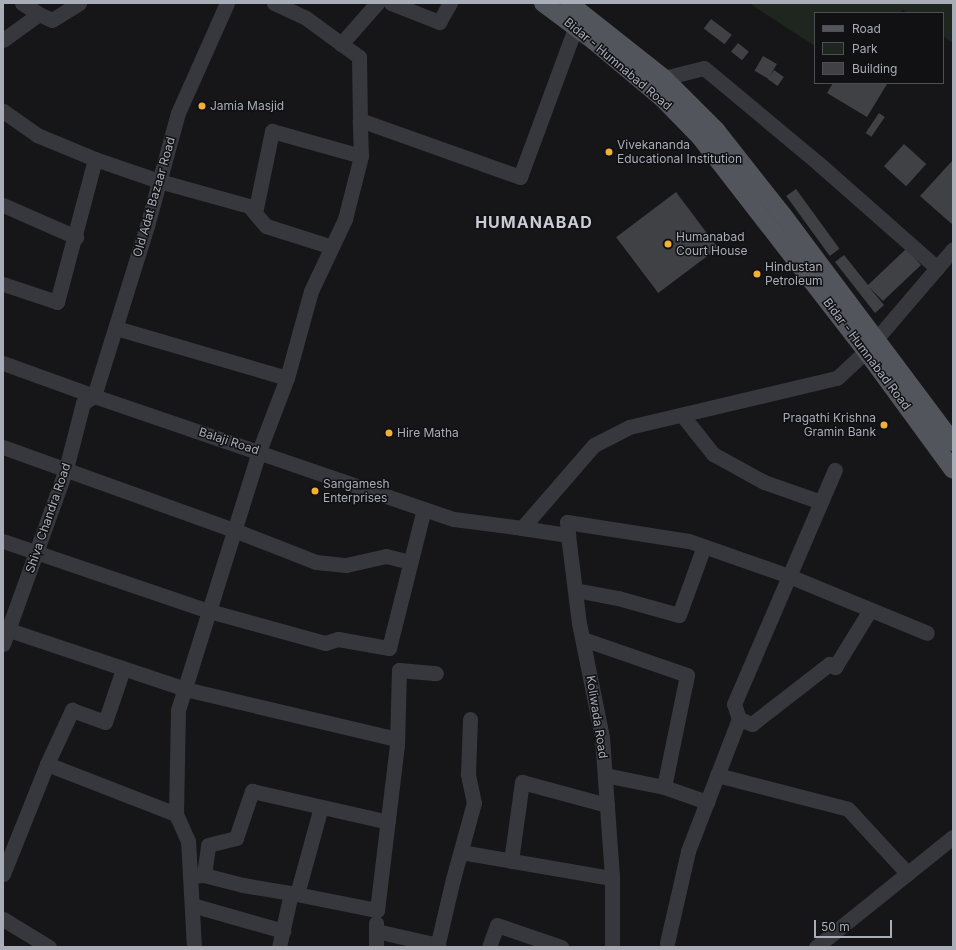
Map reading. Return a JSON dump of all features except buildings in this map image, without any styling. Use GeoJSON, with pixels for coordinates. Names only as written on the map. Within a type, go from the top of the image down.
{"type":"FeatureCollection","features":[{"type":"Feature","properties":{"kind":"main road","name":"Bidar - Humnabad Road"},"geometry":{"type":"LineString","coordinates":[[543,3],[594,41],[663,99],[700,137],[953,442]]}},
{"type":"Feature","properties":{"kind":"main road","name":"Bidar - Humnabad Road"},"geometry":{"type":"LineString","coordinates":[[569,3],[664,78],[716,130],[872,345],[953,470]]}},
{"type":"Feature","properties":{"kind":"street"},"geometry":{"type":"LineString","coordinates":[[22,3],[52,20],[78,3]]}},
{"type":"Feature","properties":{"kind":"street"},"geometry":{"type":"LineString","coordinates":[[197,875],[188,841],[176,814],[178,710],[259,451],[287,378],[312,291],[345,219],[361,156],[359,57],[306,18],[274,3]]}},
{"type":"Feature","properties":{"kind":"street"},"geometry":{"type":"LineString","coordinates":[[341,44],[377,3]]}},
{"type":"Feature","properties":{"kind":"street"},"geometry":{"type":"LineString","coordinates":[[391,3],[439,22],[450,3]]}},
{"type":"Feature","properties":{"kind":"street","name":"Old Adat Bazaar Road"},"geometry":{"type":"LineString","coordinates":[[94,396],[116,328],[178,113],[222,4]]}},
{"type":"Feature","properties":{"kind":"street"},"geometry":{"type":"LineString","coordinates":[[3,40],[39,14]]}},
{"type":"Feature","properties":{"kind":"street"},"geometry":{"type":"LineString","coordinates":[[360,120],[520,177],[575,28]]}},
{"type":"Feature","properties":{"kind":"street"},"geometry":{"type":"LineString","coordinates":[[664,78],[704,68],[818,163],[937,268]]}},
{"type":"Feature","properties":{"kind":"street"},"geometry":{"type":"LineString","coordinates":[[3,112],[37,136],[95,159],[159,181],[249,206],[266,226],[332,247]]}},
{"type":"Feature","properties":{"kind":"street"},"geometry":{"type":"LineString","coordinates":[[255,213],[272,131],[361,156]]}},
{"type":"Feature","properties":{"kind":"street"},"geometry":{"type":"LineString","coordinates":[[3,284],[57,302],[76,237],[95,159]]}},
{"type":"Feature","properties":{"kind":"street"},"geometry":{"type":"LineString","coordinates":[[3,205],[76,237]]}},
{"type":"Feature","properties":{"kind":"street"},"geometry":{"type":"LineString","coordinates":[[522,528],[594,445],[629,427],[838,378],[872,345],[953,249]]}},
{"type":"Feature","properties":{"kind":"street"},"geometry":{"type":"LineString","coordinates":[[116,328],[287,378]]}},
{"type":"Feature","properties":{"kind":"street","name":"Balaji Road"},"geometry":{"type":"LineString","coordinates":[[3,363],[94,396],[259,451],[454,519],[522,528]]}},
{"type":"Feature","properties":{"kind":"street","name":"Shiva Chandra Road"},"geometry":{"type":"LineString","coordinates":[[5,634],[66,469],[83,403],[94,396]]}},
{"type":"Feature","properties":{"kind":"street"},"geometry":{"type":"LineString","coordinates":[[682,415],[713,454],[764,482],[821,502]]}},
{"type":"Feature","properties":{"kind":"street"},"geometry":{"type":"LineString","coordinates":[[3,447],[234,530],[316,562],[346,566],[386,556],[410,562]]}},
{"type":"Feature","properties":{"kind":"street"},"geometry":{"type":"LineString","coordinates":[[667,943],[688,851],[739,719],[734,704],[834,470]]}},
{"type":"Feature","properties":{"kind":"street"},"geometry":{"type":"LineString","coordinates":[[3,542],[209,611],[325,643],[338,639],[390,648],[424,509]]}},
{"type":"Feature","properties":{"kind":"street"},"geometry":{"type":"LineString","coordinates":[[522,528],[568,535],[567,522],[689,541],[789,576],[927,634]]}},
{"type":"Feature","properties":{"kind":"street","name":"Koliwada Road"},"geometry":{"type":"LineString","coordinates":[[568,535],[583,640],[602,737],[612,878],[612,947]]}},
{"type":"Feature","properties":{"kind":"street"},"geometry":{"type":"LineString","coordinates":[[575,590],[618,598],[678,615],[704,546]]}},
{"type":"Feature","properties":{"kind":"street"},"geometry":{"type":"LineString","coordinates":[[739,719],[752,724],[829,664],[835,667],[870,610]]}},
{"type":"Feature","properties":{"kind":"street"},"geometry":{"type":"LineString","coordinates":[[5,634],[124,669],[184,689],[397,738]]}},
{"type":"Feature","properties":{"kind":"street"},"geometry":{"type":"LineString","coordinates":[[583,640],[687,675],[664,787]]}},
{"type":"Feature","properties":{"kind":"street"},"geometry":{"type":"LineString","coordinates":[[3,874],[47,764],[72,710],[105,722],[124,669]]}},
{"type":"Feature","properties":{"kind":"street"},"geometry":{"type":"LineString","coordinates":[[376,947],[377,910],[397,738],[400,670],[436,673]]}},
{"type":"Feature","properties":{"kind":"street"},"geometry":{"type":"LineString","coordinates":[[376,931],[438,946],[474,803],[468,774],[470,719]]}},
{"type":"Feature","properties":{"kind":"street"},"geometry":{"type":"LineString","coordinates":[[47,764],[176,814]]}},
{"type":"Feature","properties":{"kind":"street"},"geometry":{"type":"LineString","coordinates":[[717,774],[848,809],[908,874]]}},
{"type":"Feature","properties":{"kind":"street"},"geometry":{"type":"LineString","coordinates":[[605,775],[664,787],[707,802]]}},
{"type":"Feature","properties":{"kind":"street"},"geometry":{"type":"LineString","coordinates":[[511,861],[522,782],[607,805]]}},
{"type":"Feature","properties":{"kind":"street"},"geometry":{"type":"LineString","coordinates":[[194,947],[192,905],[197,875],[208,845],[236,838],[252,791],[388,822]]}},
{"type":"Feature","properties":{"kind":"street"},"geometry":{"type":"LineString","coordinates":[[280,947],[283,931],[321,807]]}},
{"type":"Feature","properties":{"kind":"street"},"geometry":{"type":"LineString","coordinates":[[816,947],[953,837]]}},
{"type":"Feature","properties":{"kind":"street"},"geometry":{"type":"LineString","coordinates":[[461,852],[612,878]]}},
{"type":"Feature","properties":{"kind":"street"},"geometry":{"type":"LineString","coordinates":[[197,875],[377,910]]}},
{"type":"Feature","properties":{"kind":"street"},"geometry":{"type":"LineString","coordinates":[[192,905],[283,931]]}},
{"type":"Feature","properties":{"kind":"street"},"geometry":{"type":"LineString","coordinates":[[3,919],[49,947]]}},
{"type":"Feature","properties":{"kind":"street"},"geometry":{"type":"LineString","coordinates":[[489,947],[497,925],[561,947]]}},
{"type":"Feature","properties":{"kind":"green space"},"geometry":{"type":"Polygon","coordinates":[[[749,3],[953,3],[953,43],[944,37],[944,12],[906,12],[903,10],[900,12],[814,12],[814,45],[749,3]]]}},
{"type":"Feature","properties":{"kind":"place","name":"Jamia Masjid"},"geometry":{"type":"Point","coordinates":[202,106]}},
{"type":"Feature","properties":{"kind":"place","name":"Vivekananda Educational Institution"},"geometry":{"type":"Point","coordinates":[609,152]}},
{"type":"Feature","properties":{"kind":"place","name":"Humanabad Court House"},"geometry":{"type":"Point","coordinates":[668,244]}},
{"type":"Feature","properties":{"kind":"place","name":"Hindustan Petroleum"},"geometry":{"type":"Point","coordinates":[757,274]}},
{"type":"Feature","properties":{"kind":"place","name":"Pragathi Krishna Gramin Bank"},"geometry":{"type":"Point","coordinates":[884,425]}},
{"type":"Feature","properties":{"kind":"place","name":"Hire Matha"},"geometry":{"type":"Point","coordinates":[389,433]}},
{"type":"Feature","properties":{"kind":"place","name":"Sangamesh Enterprises"},"geometry":{"type":"Point","coordinates":[315,491]}},
{"type":"Feature","properties":{"kind":"district","name":"HUMANABAD"},"geometry":{"type":"Point","coordinates":[534,222]}}]}
